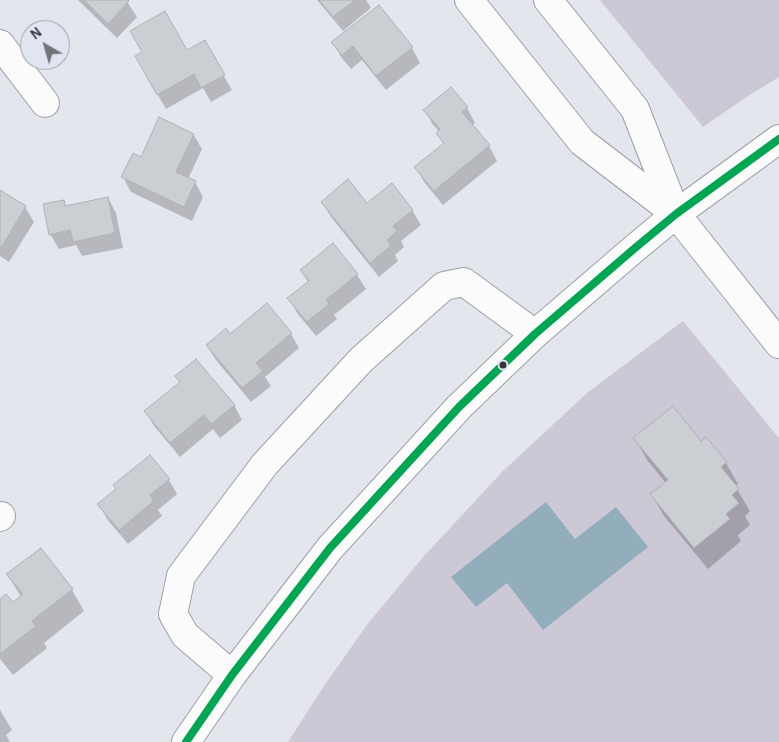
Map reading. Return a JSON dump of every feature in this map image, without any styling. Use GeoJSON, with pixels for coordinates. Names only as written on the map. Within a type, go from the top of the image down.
{"type":"FeatureCollection","features":[{"type":"Feature","properties":{"kind":"main road"},"geometry":{"type":"LineString","coordinates":[[469,0],[582,142],[676,214],[779,344]]}},
{"type":"Feature","properties":{"kind":"main road"},"geometry":{"type":"LineString","coordinates":[[548,0],[635,109],[676,214]]}},
{"type":"Feature","properties":{"kind":"main road"},"geometry":{"type":"LineString","coordinates":[[0,44],[45,103]]}},
{"type":"Feature","properties":{"kind":"main road"},"geometry":{"type":"LineString","coordinates":[[186,742],[232,676],[330,548],[459,407],[535,334],[676,214],[779,139]]}},
{"type":"Feature","properties":{"kind":"main road"},"geometry":{"type":"LineString","coordinates":[[232,676],[185,635],[173,614],[181,576],[265,464],[361,360],[444,286],[464,282],[535,334]]}},
{"type":"Feature","properties":{"kind":"shaded area"},"geometry":{"type":"Polygon","coordinates":[[[600,0],[779,0],[779,77],[703,127],[600,0]]]}},
{"type":"Feature","properties":{"kind":"shaded area"},"geometry":{"type":"Polygon","coordinates":[[[683,321],[779,438],[779,742],[288,742],[366,626],[424,556],[502,472],[587,393],[683,321]]]}},
{"type":"Feature","properties":{"kind":"water"},"geometry":{"type":"Polygon","coordinates":[[[546,502],[575,539],[616,507],[648,547],[543,630],[507,583],[476,607],[451,577],[546,502]]]}},
{"type":"Feature","properties":{"kind":"building"},"geometry":{"type":"Polygon","coordinates":[[[84,0],[128,0],[129,1],[108,24],[84,0]]]}},
{"type":"Feature","properties":{"kind":"building"},"geometry":{"type":"Polygon","coordinates":[[[319,0],[355,0],[333,17],[319,0]]]}},
{"type":"Feature","properties":{"kind":"building"},"geometry":{"type":"Polygon","coordinates":[[[379,5],[413,47],[376,76],[353,46],[342,55],[331,42],[379,5]]]}},
{"type":"Feature","properties":{"kind":"building"},"geometry":{"type":"Polygon","coordinates":[[[165,11],[187,50],[205,40],[225,75],[201,88],[194,74],[157,95],[135,56],[142,52],[130,31],[165,11]]]}},
{"type":"Feature","properties":{"kind":"building"},"geometry":{"type":"Polygon","coordinates":[[[451,87],[468,107],[462,112],[490,145],[434,191],[414,167],[444,143],[436,133],[440,129],[423,110],[451,87]]]}},
{"type":"Feature","properties":{"kind":"building"},"geometry":{"type":"Polygon","coordinates":[[[159,117],[194,134],[176,172],[196,181],[184,207],[121,177],[133,153],[141,157],[159,117]]]}},
{"type":"Feature","properties":{"kind":"building"},"geometry":{"type":"Polygon","coordinates":[[[348,179],[367,203],[392,183],[413,210],[393,226],[397,231],[387,240],[391,246],[370,263],[321,202],[348,179]]]}},
{"type":"Feature","properties":{"kind":"building"},"geometry":{"type":"Polygon","coordinates":[[[0,190],[26,206],[1,248],[0,247],[0,190]]]}},
{"type":"Feature","properties":{"kind":"building"},"geometry":{"type":"Polygon","coordinates":[[[108,197],[115,233],[73,242],[70,230],[49,235],[43,204],[64,200],[65,206],[108,197]]]}},
{"type":"Feature","properties":{"kind":"building"},"geometry":{"type":"Polygon","coordinates":[[[333,243],[358,274],[326,300],[329,304],[307,322],[287,298],[309,281],[300,270],[333,243]]]}},
{"type":"Feature","properties":{"kind":"building"},"geometry":{"type":"Polygon","coordinates":[[[267,303],[292,333],[256,363],[263,371],[242,388],[206,345],[226,328],[230,334],[267,303]]]}},
{"type":"Feature","properties":{"kind":"building"},"geometry":{"type":"Polygon","coordinates":[[[196,359],[235,405],[211,424],[204,415],[170,443],[144,411],[180,382],[175,376],[196,359]]]}},
{"type":"Feature","properties":{"kind":"building"},"geometry":{"type":"Polygon","coordinates":[[[673,406],[701,441],[706,437],[727,462],[721,467],[739,489],[732,495],[739,503],[726,514],[730,519],[694,548],[650,494],[668,480],[633,438],[673,406]]]}},
{"type":"Feature","properties":{"kind":"building"},"geometry":{"type":"Polygon","coordinates":[[[150,455],[170,479],[150,495],[154,501],[119,530],[97,504],[116,489],[113,485],[150,455]]]}},
{"type":"Feature","properties":{"kind":"building"},"geometry":{"type":"Polygon","coordinates":[[[41,548],[73,589],[32,621],[36,626],[0,654],[0,599],[6,594],[13,602],[23,594],[6,574],[41,548]]]}},
{"type":"Feature","properties":{"kind":"transit line"},"geometry":{"type":"LineString","coordinates":[[186,742],[232,675],[330,548],[459,407],[535,334],[635,248],[676,214],[779,139]]}}]}
